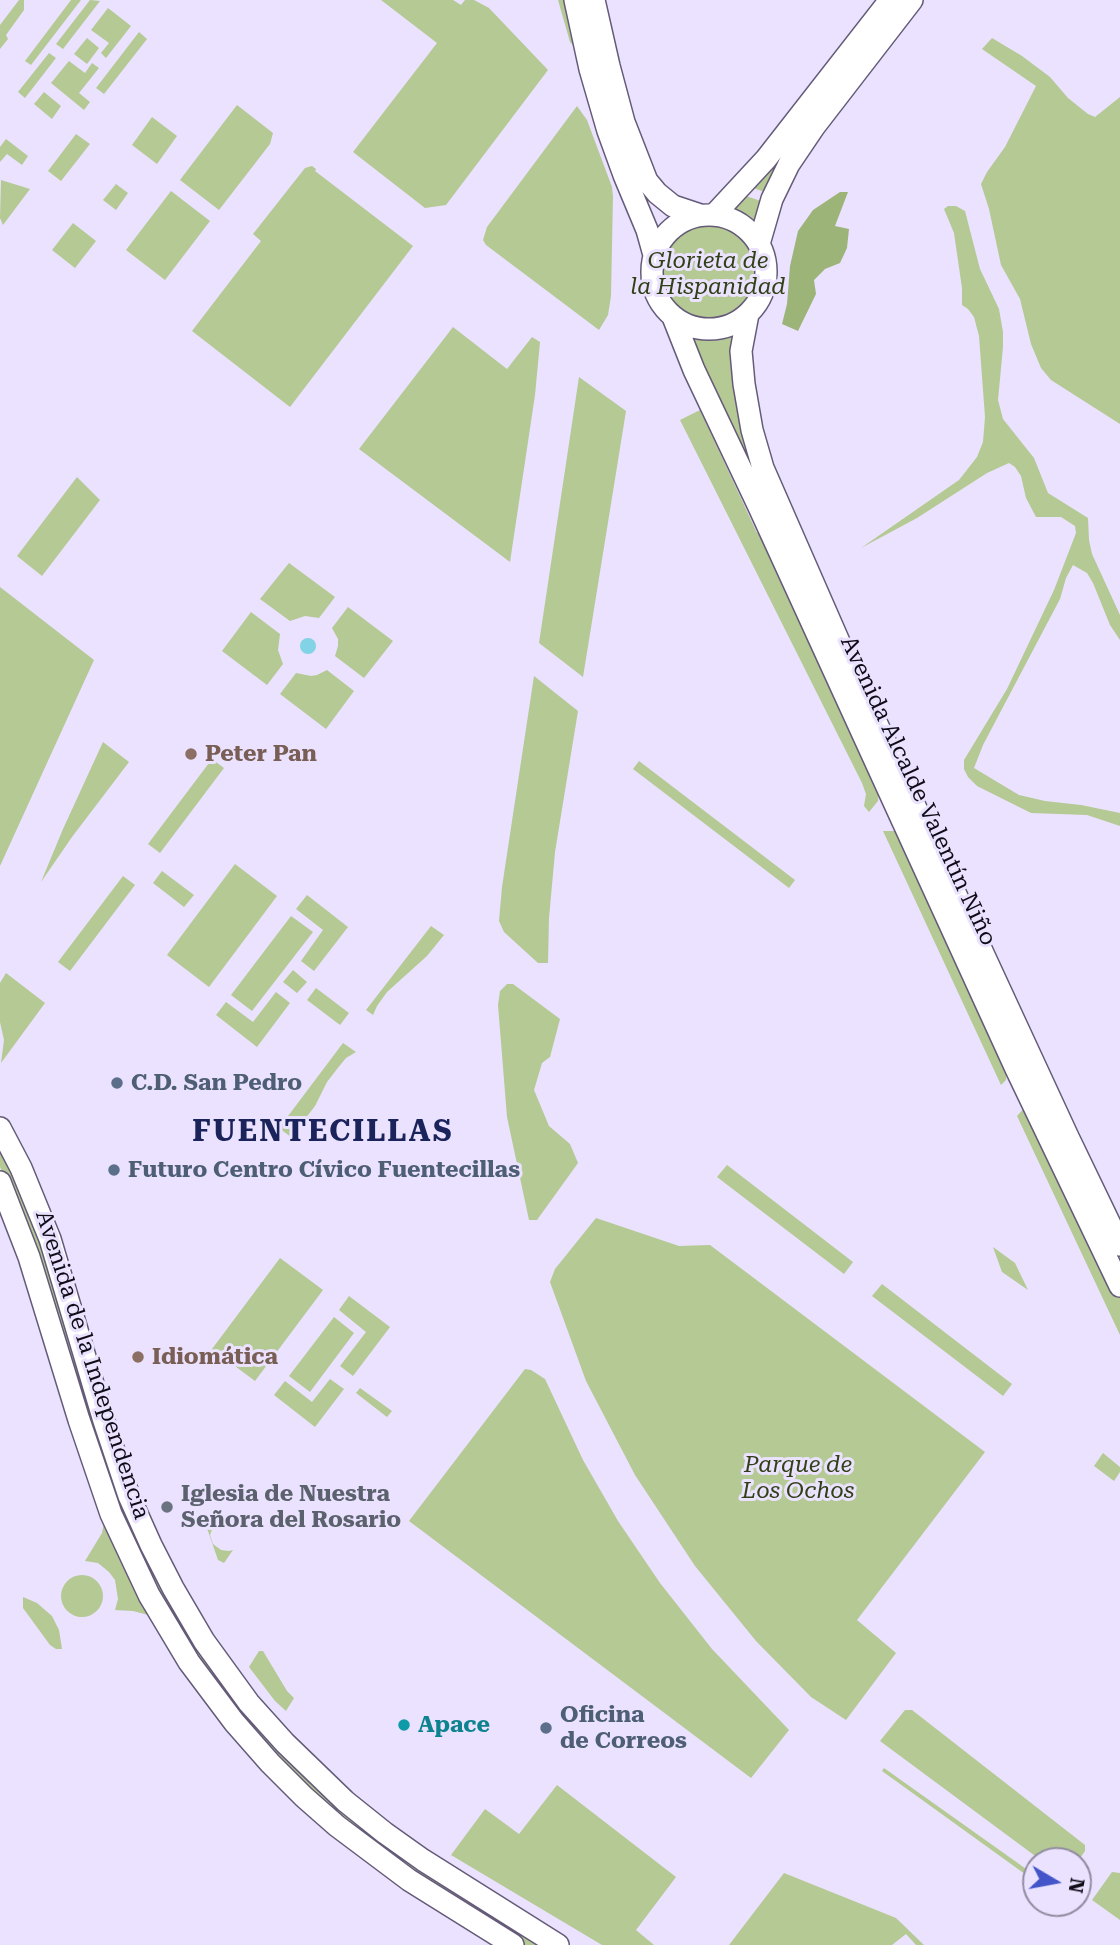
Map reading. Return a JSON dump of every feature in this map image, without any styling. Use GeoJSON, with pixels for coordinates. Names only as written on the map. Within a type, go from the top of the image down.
{"type":"FeatureCollection","features":[{"type":"Feature","properties":{"kind":"main road"},"geometry":{"type":"LineString","coordinates":[[575,0],[590,69],[606,122],[654,255]]}},
{"type":"Feature","properties":{"kind":"main road"},"geometry":{"type":"LineString","coordinates":[[594,0],[624,122],[647,181],[673,206],[707,215],[728,217],[741,223],[759,244],[765,258],[766,273],[761,296],[748,314],[734,324],[719,329],[687,325],[673,317],[660,302],[653,285],[654,255],[664,236],[674,226],[687,219],[707,215],[766,159],[890,0]]}},
{"type":"Feature","properties":{"kind":"main road"},"geometry":{"type":"LineString","coordinates":[[759,244],[772,199],[789,164],[814,127],[912,0]]}},
{"type":"Feature","properties":{"kind":"main road","name":"Avenida Alcalde Valentín Niño"},"geometry":{"type":"LineString","coordinates":[[748,314],[741,351],[744,384],[752,430],[763,468],[846,656],[1120,1245]]}},
{"type":"Feature","properties":{"kind":"main road","name":"Avenida Alcalde Valentín Niño"},"geometry":{"type":"LineString","coordinates":[[673,317],[694,370],[1016,1069],[1120,1286]]}},
{"type":"Feature","properties":{"kind":"main road","name":"Avenida de la Independencia"},"geometry":{"type":"LineString","coordinates":[[0,1128],[21,1168],[50,1239],[129,1496],[150,1545],[204,1641],[250,1703],[285,1744],[345,1801],[423,1860],[558,1945]]}},
{"type":"Feature","properties":{"kind":"main road","name":"Avenida de la Independencia"},"geometry":{"type":"LineString","coordinates":[[0,1182],[29,1257],[111,1514],[149,1595],[189,1662],[234,1722],[270,1763],[337,1826],[409,1880],[513,1945]]}},
{"type":"Feature","properties":{"kind":"green space"},"geometry":{"type":"Polygon","coordinates":[[[19,0],[24,0],[24,10],[6,35],[8,39],[0,49],[0,25],[19,0]]]}},
{"type":"Feature","properties":{"kind":"green space"},"geometry":{"type":"Polygon","coordinates":[[[71,0],[81,0],[31,65],[25,61],[71,0]]]}},
{"type":"Feature","properties":{"kind":"green space"},"geometry":{"type":"Polygon","coordinates":[[[90,0],[100,1],[63,49],[56,44],[90,0]]]}},
{"type":"Feature","properties":{"kind":"green space"},"geometry":{"type":"Polygon","coordinates":[[[381,0],[453,0],[461,5],[465,0],[474,0],[489,8],[548,70],[446,205],[425,208],[353,152],[437,43],[381,0]]]}},
{"type":"Feature","properties":{"kind":"green space"},"geometry":{"type":"Polygon","coordinates":[[[558,0],[567,0],[576,48],[570,42],[558,0]]]}},
{"type":"Feature","properties":{"kind":"green space"},"geometry":{"type":"Polygon","coordinates":[[[901,0],[768,193],[753,188],[901,0]]]}},
{"type":"Feature","properties":{"kind":"green space"},"geometry":{"type":"Polygon","coordinates":[[[108,8],[131,26],[106,58],[101,53],[109,43],[91,30],[108,8]]]}},
{"type":"Feature","properties":{"kind":"green space"},"geometry":{"type":"Polygon","coordinates":[[[139,32],[147,39],[104,94],[96,88],[139,32]]]}},
{"type":"Feature","properties":{"kind":"green space"},"geometry":{"type":"Polygon","coordinates":[[[87,38],[99,48],[87,64],[74,54],[87,38]]]}},
{"type":"Feature","properties":{"kind":"green space"},"geometry":{"type":"Polygon","coordinates":[[[992,38],[1050,77],[1068,98],[1088,114],[1095,117],[1120,97],[1120,424],[1051,380],[1041,368],[1031,344],[1020,299],[1001,265],[981,184],[1005,147],[1036,86],[982,49],[992,38]]]}},
{"type":"Feature","properties":{"kind":"green space"},"geometry":{"type":"Polygon","coordinates":[[[49,53],[56,58],[25,98],[18,92],[49,53]]]}},
{"type":"Feature","properties":{"kind":"green space"},"geometry":{"type":"Polygon","coordinates":[[[69,61],[85,73],[92,63],[99,68],[79,93],[90,102],[84,110],[51,83],[69,61]]]}},
{"type":"Feature","properties":{"kind":"green space"},"geometry":{"type":"Polygon","coordinates":[[[44,92],[61,106],[52,119],[34,104],[44,92]]]}},
{"type":"Feature","properties":{"kind":"green space"},"geometry":{"type":"Polygon","coordinates":[[[237,105],[273,133],[270,144],[219,210],[180,180],[237,105]]]}},
{"type":"Feature","properties":{"kind":"green space"},"geometry":{"type":"Polygon","coordinates":[[[577,106],[587,120],[613,196],[611,296],[608,315],[599,330],[486,245],[483,240],[487,227],[577,106]]]}},
{"type":"Feature","properties":{"kind":"green space"},"geometry":{"type":"Polygon","coordinates":[[[152,117],[177,136],[157,164],[132,145],[152,117]]]}},
{"type":"Feature","properties":{"kind":"green space"},"geometry":{"type":"Polygon","coordinates":[[[76,134],[90,144],[61,181],[48,171],[76,134]]]}},
{"type":"Feature","properties":{"kind":"green space"},"geometry":{"type":"Polygon","coordinates":[[[6,139],[28,156],[22,165],[7,154],[0,162],[0,147],[6,139]]]}},
{"type":"Feature","properties":{"kind":"green space"},"geometry":{"type":"Polygon","coordinates":[[[312,166],[413,246],[290,407],[192,331],[261,241],[253,234],[305,168],[312,166]]]}},
{"type":"Feature","properties":{"kind":"green space"},"geometry":{"type":"Polygon","coordinates":[[[1,180],[30,189],[3,225],[0,218],[1,180]]]}},
{"type":"Feature","properties":{"kind":"green space"},"geometry":{"type":"Polygon","coordinates":[[[116,184],[128,193],[116,210],[103,200],[116,184]]]}},
{"type":"Feature","properties":{"kind":"green space"},"geometry":{"type":"Polygon","coordinates":[[[171,191],[210,221],[165,280],[126,250],[171,191]]]}},
{"type":"Feature","properties":{"kind":"green space"},"geometry":{"type":"Polygon","coordinates":[[[840,192],[848,192],[835,226],[849,229],[847,248],[840,263],[825,269],[814,280],[816,294],[798,331],[782,324],[798,231],[813,210],[840,192]]]}},
{"type":"Feature","properties":{"kind":"green space"},"geometry":{"type":"Polygon","coordinates":[[[746,196],[764,202],[758,225],[752,218],[733,207],[746,196]]]}},
{"type":"Feature","properties":{"kind":"green space"},"geometry":{"type":"Polygon","coordinates":[[[956,206],[965,211],[980,269],[999,309],[1003,347],[998,400],[1003,419],[1034,458],[1048,493],[1088,518],[1092,554],[1120,615],[1120,640],[1110,625],[1087,573],[1073,565],[1060,599],[983,745],[974,768],[1019,795],[1120,813],[1120,826],[1087,815],[1031,813],[977,786],[964,769],[964,760],[1007,689],[1054,590],[1076,533],[1075,526],[1061,517],[1036,517],[1026,498],[1021,476],[1009,463],[987,473],[917,518],[861,548],[959,480],[977,457],[983,442],[985,417],[979,336],[974,317],[962,305],[954,233],[944,209],[956,206]]]}},
{"type":"Feature","properties":{"kind":"green space"},"geometry":{"type":"Polygon","coordinates":[[[73,223],[96,241],[75,268],[52,250],[73,223]]]}},
{"type":"Feature","properties":{"kind":"green space","name":"Glorieta de la Hispanidad"},"geometry":{"type":"Polygon","coordinates":[[[708,226],[726,230],[742,240],[752,256],[756,274],[752,292],[742,308],[726,318],[708,322],[690,318],[674,308],[664,292],[660,274],[664,256],[674,240],[690,230],[708,226]]]}},
{"type":"Feature","properties":{"kind":"green space"},"geometry":{"type":"Polygon","coordinates":[[[453,327],[507,369],[532,337],[540,342],[535,395],[510,562],[359,449],[453,327]]]}},
{"type":"Feature","properties":{"kind":"green space"},"geometry":{"type":"Polygon","coordinates":[[[735,335],[735,381],[1120,1261],[1120,1269],[687,338],[709,341],[735,335]]]}},
{"type":"Feature","properties":{"kind":"green space"},"geometry":{"type":"Polygon","coordinates":[[[579,377],[626,411],[583,677],[539,643],[579,377]]]}},
{"type":"Feature","properties":{"kind":"green space"},"geometry":{"type":"Polygon","coordinates":[[[700,410],[757,533],[761,531],[879,788],[878,801],[869,812],[864,806],[866,794],[862,783],[680,420],[700,410]]]}},
{"type":"Feature","properties":{"kind":"green space"},"geometry":{"type":"Polygon","coordinates":[[[77,477],[100,500],[42,576],[17,556],[77,477]]]}},
{"type":"Feature","properties":{"kind":"green space"},"geometry":{"type":"Polygon","coordinates":[[[289,563],[335,597],[319,618],[305,616],[290,621],[260,599],[289,563]]]}},
{"type":"Feature","properties":{"kind":"green space"},"geometry":{"type":"Polygon","coordinates":[[[0,587],[94,660],[0,866],[0,587]]]}},
{"type":"Feature","properties":{"kind":"green space"},"geometry":{"type":"Polygon","coordinates":[[[348,607],[393,641],[364,678],[335,656],[338,639],[332,628],[348,607]]]}},
{"type":"Feature","properties":{"kind":"green space"},"geometry":{"type":"Polygon","coordinates":[[[251,612],[280,634],[278,650],[283,664],[267,685],[222,651],[251,612]]]}},
{"type":"Feature","properties":{"kind":"green space"},"geometry":{"type":"Polygon","coordinates":[[[327,670],[354,691],[326,729],[280,694],[296,673],[311,676],[327,670]]]}},
{"type":"Feature","properties":{"kind":"green space"},"geometry":{"type":"Polygon","coordinates":[[[534,676],[578,711],[555,852],[548,963],[538,963],[504,932],[499,921],[534,676]]]}},
{"type":"Feature","properties":{"kind":"green space"},"geometry":{"type":"Polygon","coordinates":[[[103,742],[129,762],[41,882],[63,829],[103,742]]]}},
{"type":"Feature","properties":{"kind":"green space"},"geometry":{"type":"Polygon","coordinates":[[[212,759],[224,768],[160,853],[148,844],[212,759]]]}},
{"type":"Feature","properties":{"kind":"green space"},"geometry":{"type":"Polygon","coordinates":[[[639,761],[795,880],[789,888],[633,769],[639,761]]]}},
{"type":"Feature","properties":{"kind":"green space"},"geometry":{"type":"Polygon","coordinates":[[[883,831],[897,831],[1007,1066],[1006,1080],[1001,1085],[883,831]]]}},
{"type":"Feature","properties":{"kind":"green space"},"geometry":{"type":"Polygon","coordinates":[[[235,864],[277,896],[209,987],[167,955],[235,864]]]}},
{"type":"Feature","properties":{"kind":"green space"},"geometry":{"type":"Polygon","coordinates":[[[162,871],[194,895],[184,907],[153,883],[162,871]]]}},
{"type":"Feature","properties":{"kind":"green space"},"geometry":{"type":"Polygon","coordinates":[[[123,876],[135,885],[70,971],[58,962],[123,876]]]}},
{"type":"Feature","properties":{"kind":"green space"},"geometry":{"type":"Polygon","coordinates":[[[307,895],[348,927],[314,971],[301,961],[323,930],[296,909],[307,895]]]}},
{"type":"Feature","properties":{"kind":"green space"},"geometry":{"type":"Polygon","coordinates":[[[291,916],[313,932],[252,1011],[231,995],[291,916]]]}},
{"type":"Feature","properties":{"kind":"green space"},"geometry":{"type":"Polygon","coordinates":[[[431,926],[444,935],[427,956],[387,992],[373,1015],[366,1010],[431,926]]]}},
{"type":"Feature","properties":{"kind":"green space"},"geometry":{"type":"Polygon","coordinates":[[[293,970],[307,982],[297,993],[283,982],[293,970]]]}},
{"type":"Feature","properties":{"kind":"green space"},"geometry":{"type":"Polygon","coordinates":[[[6,973],[45,1003],[1,1063],[4,1040],[0,1022],[0,983],[6,973]]]}},
{"type":"Feature","properties":{"kind":"green space"},"geometry":{"type":"Polygon","coordinates":[[[507,984],[513,984],[560,1019],[550,1057],[542,1063],[534,1090],[549,1126],[570,1144],[578,1163],[537,1220],[529,1220],[507,1117],[498,1005],[500,991],[507,984]]]}},
{"type":"Feature","properties":{"kind":"green space"},"geometry":{"type":"Polygon","coordinates":[[[316,988],[349,1013],[340,1025],[307,1000],[316,988]]]}},
{"type":"Feature","properties":{"kind":"green space"},"geometry":{"type":"Polygon","coordinates":[[[276,992],[290,1003],[257,1047],[216,1015],[226,1002],[253,1022],[276,992]]]}},
{"type":"Feature","properties":{"kind":"green space"},"geometry":{"type":"Polygon","coordinates":[[[343,1043],[356,1052],[346,1058],[327,1082],[315,1106],[291,1137],[279,1128],[343,1043]]]}},
{"type":"Feature","properties":{"kind":"green space"},"geometry":{"type":"Polygon","coordinates":[[[1025,1107],[1120,1298],[1120,1335],[1017,1116],[1025,1107]]]}},
{"type":"Feature","properties":{"kind":"green space"},"geometry":{"type":"Polygon","coordinates":[[[0,1146],[35,1225],[98,1427],[251,1715],[543,1945],[523,1945],[371,1845],[279,1763],[194,1658],[135,1553],[17,1204],[0,1167],[0,1146]]]}},
{"type":"Feature","properties":{"kind":"green space"},"geometry":{"type":"Polygon","coordinates":[[[727,1165],[853,1262],[844,1274],[717,1177],[727,1165]]]}},
{"type":"Feature","properties":{"kind":"green space","name":"Parque de Los Ochos"},"geometry":{"type":"Polygon","coordinates":[[[596,1218],[679,1246],[710,1245],[985,1452],[857,1620],[896,1653],[846,1720],[811,1697],[756,1641],[695,1566],[635,1475],[586,1381],[550,1282],[555,1269],[596,1218]]]}},
{"type":"Feature","properties":{"kind":"green space"},"geometry":{"type":"Polygon","coordinates":[[[993,1247],[1015,1263],[1028,1290],[1002,1272],[993,1247]]]}},
{"type":"Feature","properties":{"kind":"green space"},"geometry":{"type":"Polygon","coordinates":[[[280,1258],[323,1290],[255,1381],[212,1349],[280,1258]]]}},
{"type":"Feature","properties":{"kind":"green space"},"geometry":{"type":"Polygon","coordinates":[[[882,1284],[1012,1384],[1003,1396],[872,1296],[882,1284]]]}},
{"type":"Feature","properties":{"kind":"green space"},"geometry":{"type":"Polygon","coordinates":[[[349,1296],[390,1327],[353,1376],[340,1366],[366,1332],[339,1310],[349,1296]]]}},
{"type":"Feature","properties":{"kind":"green space"},"geometry":{"type":"Polygon","coordinates":[[[334,1317],[354,1333],[310,1392],[289,1376],[334,1317]]]}},
{"type":"Feature","properties":{"kind":"green space"},"geometry":{"type":"Polygon","coordinates":[[[525,1369],[545,1379],[583,1460],[618,1521],[660,1583],[712,1649],[789,1730],[751,1778],[409,1521],[525,1369]]]}},
{"type":"Feature","properties":{"kind":"green space"},"geometry":{"type":"Polygon","coordinates":[[[330,1379],[344,1389],[315,1427],[274,1395],[285,1381],[312,1402],[330,1379]]]}},
{"type":"Feature","properties":{"kind":"green space"},"geometry":{"type":"Polygon","coordinates":[[[360,1388],[392,1411],[387,1417],[356,1393],[360,1388]]]}},
{"type":"Feature","properties":{"kind":"green space"},"geometry":{"type":"Polygon","coordinates":[[[1103,1453],[1120,1467],[1114,1481],[1094,1466],[1103,1453]]]}},
{"type":"Feature","properties":{"kind":"green space"},"geometry":{"type":"Polygon","coordinates":[[[105,1518],[152,1616],[115,1610],[118,1599],[115,1580],[98,1563],[85,1561],[102,1533],[105,1518]]]}},
{"type":"Feature","properties":{"kind":"green space"},"geometry":{"type":"Polygon","coordinates":[[[212,1524],[210,1535],[213,1544],[221,1550],[233,1550],[224,1563],[218,1560],[207,1528],[212,1524]]]}},
{"type":"Feature","properties":{"kind":"green space"},"geometry":{"type":"Polygon","coordinates":[[[82,1575],[97,1581],[103,1596],[97,1611],[82,1617],[67,1611],[61,1596],[67,1581],[82,1575]]]}},
{"type":"Feature","properties":{"kind":"green space"},"geometry":{"type":"Polygon","coordinates":[[[23,1597],[37,1603],[52,1616],[59,1630],[62,1649],[50,1645],[23,1608],[23,1597]]]}},
{"type":"Feature","properties":{"kind":"green space"},"geometry":{"type":"Polygon","coordinates":[[[259,1651],[263,1651],[294,1698],[286,1711],[249,1667],[259,1651]]]}},
{"type":"Feature","properties":{"kind":"green space"},"geometry":{"type":"Polygon","coordinates":[[[905,1710],[912,1710],[1085,1847],[1023,1847],[880,1741],[905,1710]]]}},
{"type":"Feature","properties":{"kind":"green space"},"geometry":{"type":"Polygon","coordinates":[[[884,1768],[1022,1866],[1022,1872],[882,1771],[884,1768]]]}},
{"type":"Feature","properties":{"kind":"green space"},"geometry":{"type":"Polygon","coordinates":[[[557,1785],[676,1877],[636,1930],[654,1945],[602,1945],[451,1855],[485,1809],[519,1834],[557,1785]]]}},
{"type":"Feature","properties":{"kind":"green space"},"geometry":{"type":"Polygon","coordinates":[[[1112,1872],[1120,1873],[1120,1920],[1092,1900],[1112,1872]]]}},
{"type":"Feature","properties":{"kind":"green space"},"geometry":{"type":"Polygon","coordinates":[[[784,1873],[896,1918],[924,1945],[916,1945],[906,1934],[892,1945],[729,1945],[784,1873]]]}},
{"type":"Feature","properties":{"kind":"water"},"geometry":{"type":"Polygon","coordinates":[[[305,638],[311,638],[316,646],[314,652],[305,654],[300,649],[300,643],[305,638]]]}},
{"type":"Feature","properties":{"kind":"place","name":"Peter Pan"},"geometry":{"type":"Point","coordinates":[191,754]}},
{"type":"Feature","properties":{"kind":"place","name":"C.D. San Pedro"},"geometry":{"type":"Point","coordinates":[117,1083]}},
{"type":"Feature","properties":{"kind":"place","name":"Futuro Centro Cívico Fuentecillas"},"geometry":{"type":"Point","coordinates":[114,1170]}},
{"type":"Feature","properties":{"kind":"place","name":"Idiomática"},"geometry":{"type":"Point","coordinates":[138,1357]}},
{"type":"Feature","properties":{"kind":"place","name":"Iglesia de Nuestra Señora del Rosario"},"geometry":{"type":"Point","coordinates":[167,1507]}},
{"type":"Feature","properties":{"kind":"place","name":"Apace"},"geometry":{"type":"Point","coordinates":[404,1725]}},
{"type":"Feature","properties":{"kind":"place","name":"Oficina de Correos"},"geometry":{"type":"Point","coordinates":[546,1728]}},
{"type":"Feature","properties":{"kind":"district","name":"FUENTECILLAS"},"geometry":{"type":"Point","coordinates":[323,1132]}}]}
